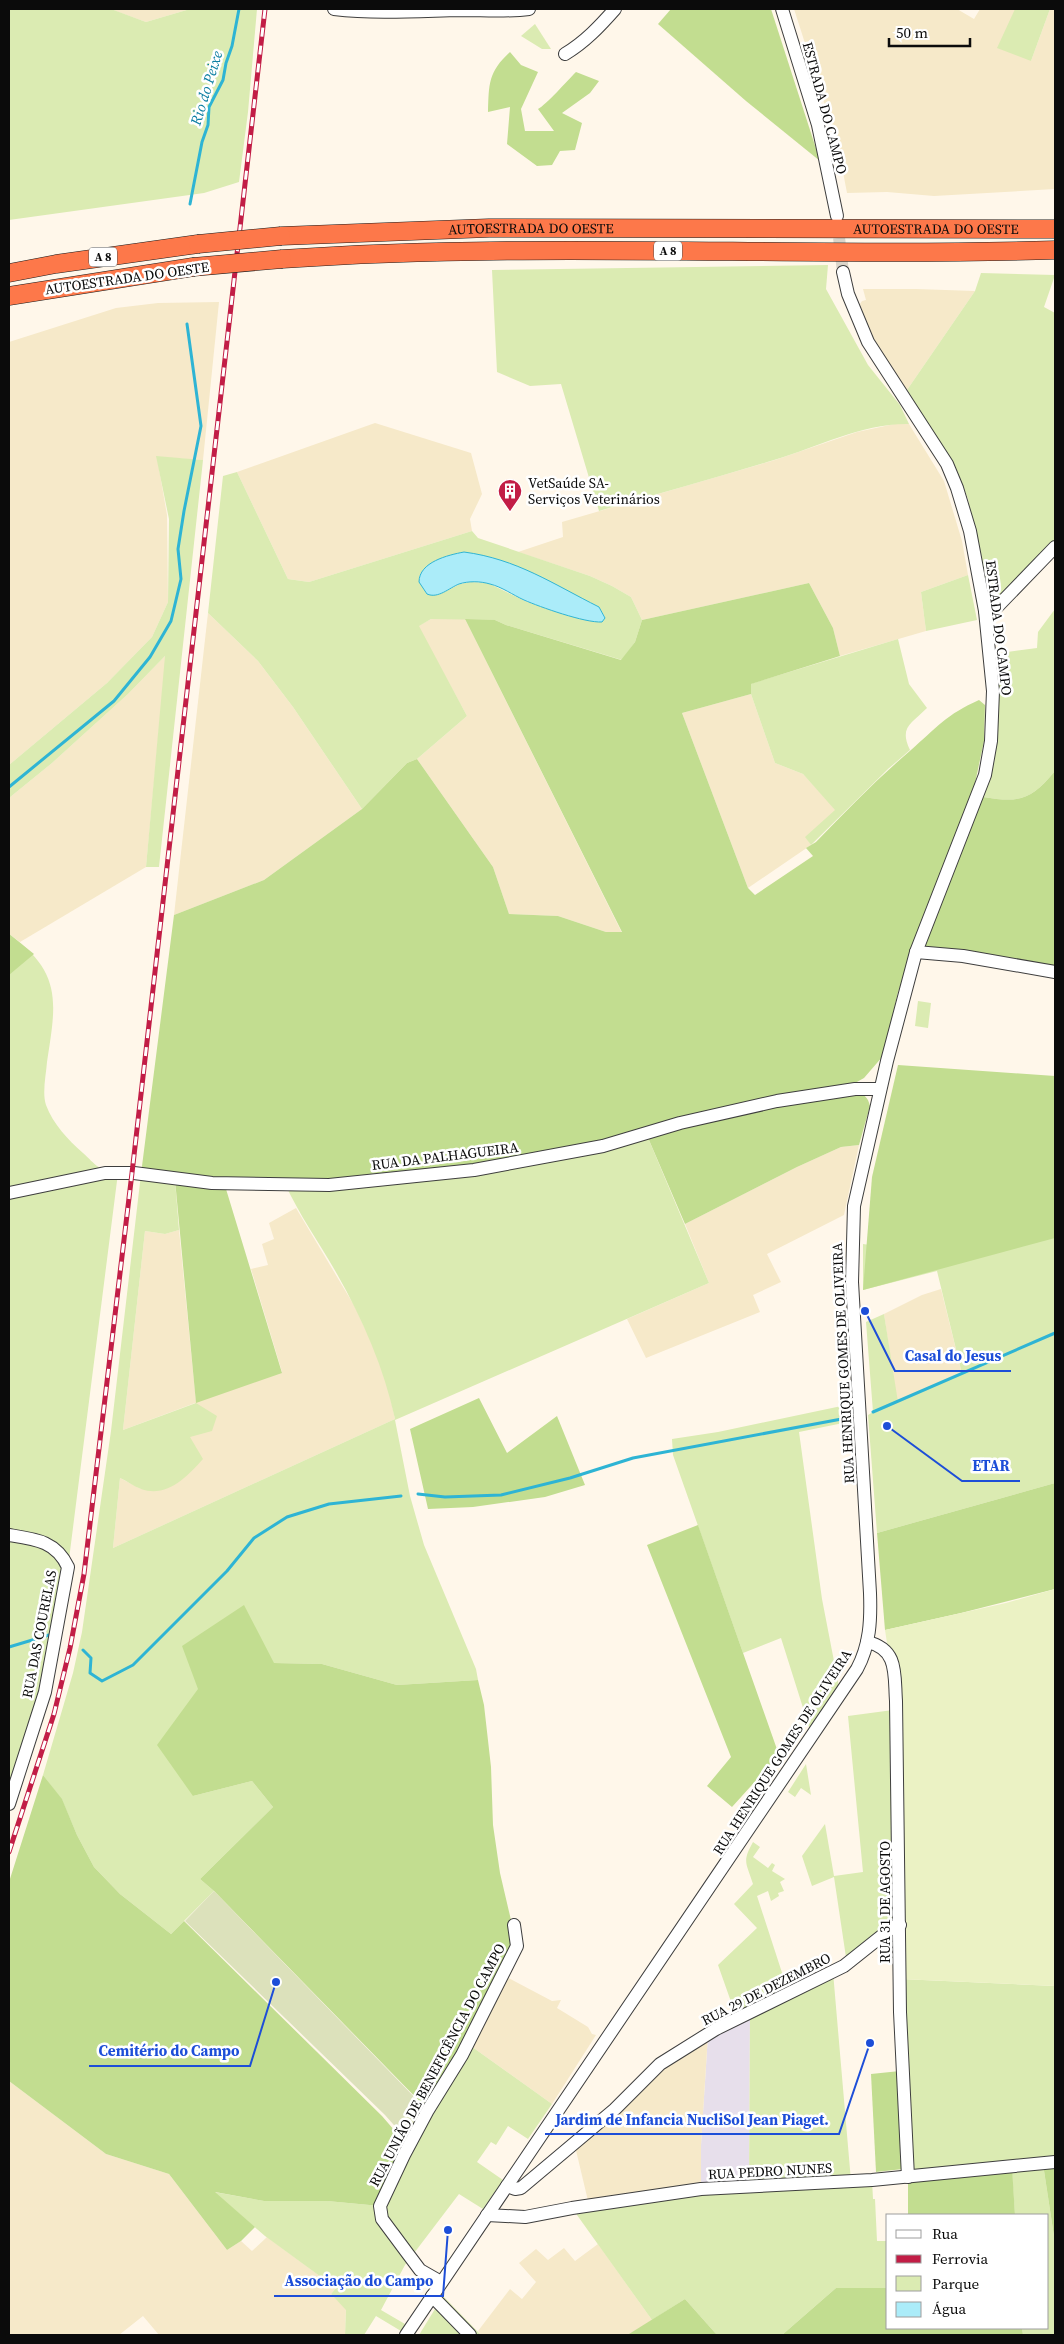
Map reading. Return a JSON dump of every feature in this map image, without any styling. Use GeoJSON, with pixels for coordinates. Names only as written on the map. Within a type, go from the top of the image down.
{"type":"FeatureCollection","features":[{"type":"Feature","properties":{"kind":"highway","name":"AUTOESTRADA DO OESTE"},"geometry":{"type":"LineString","coordinates":[[9,274],[56,264],[198,244],[281,236],[488,228],[1055,229]]}},
{"type":"Feature","properties":{"kind":"highway","name":"AUTOESTRADA DO OESTE"},"geometry":{"type":"LineString","coordinates":[[9,296],[193,267],[282,259],[416,252],[555,250],[941,252],[1055,250]]}},
{"type":"Feature","properties":{"kind":"street"},"geometry":{"type":"LineString","coordinates":[[334,9],[403,13],[460,10],[505,12],[529,9]]}},
{"type":"Feature","properties":{"kind":"street"},"geometry":{"type":"LineString","coordinates":[[565,54],[592,34],[615,9]]}},
{"type":"Feature","properties":{"kind":"street","name":"ESTRADA DO CAMPO"},"geometry":{"type":"LineString","coordinates":[[782,9],[818,125],[837,216]]}},
{"type":"Feature","properties":{"kind":"street","name":"ESTRADA DO CAMPO"},"geometry":{"type":"LineString","coordinates":[[843,272],[856,314],[874,354],[953,475],[970,531],[985,611],[993,691],[989,756],[979,793],[916,952],[901,1004]]}},
{"type":"Feature","properties":{"kind":"street"},"geometry":{"type":"LineString","coordinates":[[985,611],[992,610],[998,606],[1055,547]]}},
{"type":"Feature","properties":{"kind":"street"},"geometry":{"type":"LineString","coordinates":[[916,952],[963,956],[1055,972]]}},
{"type":"Feature","properties":{"kind":"street","name":"RUA HENRIQUE GOMES DE OLIVEIRA"},"geometry":{"type":"LineString","coordinates":[[406,2335],[862,1660],[867,1642],[871,1612],[851,1249],[854,1206],[901,1004]]}},
{"type":"Feature","properties":{"kind":"street","name":"RUA DA PALHAGUEIRA"},"geometry":{"type":"LineString","coordinates":[[9,1193],[105,1173],[212,1182],[329,1185],[474,1170],[603,1146],[680,1123],[777,1101],[855,1089],[880,1089]]}},
{"type":"Feature","properties":{"kind":"street","name":"RUA DAS COURELAS"},"geometry":{"type":"LineString","coordinates":[[9,1535],[32,1539],[52,1546],[62,1554],[68,1567],[44,1692],[9,1804]]}},
{"type":"Feature","properties":{"kind":"street","name":"RUA 31 DE AGOSTO"},"geometry":{"type":"LineString","coordinates":[[867,1642],[879,1645],[886,1650],[892,1660],[897,1709],[900,2012],[908,2177]]}},
{"type":"Feature","properties":{"kind":"street","name":"RUA 29 DE DEZEMBRO"},"geometry":{"type":"LineString","coordinates":[[507,2186],[515,2189],[521,2188],[615,2109],[665,2062],[716,2029],[844,1966],[893,1927],[900,1925]]}},
{"type":"Feature","properties":{"kind":"street","name":"RUA UNIÃO DE BENEFICÊNCIA DO CAMPO"},"geometry":{"type":"LineString","coordinates":[[441,2282],[420,2270],[382,2219],[380,2206],[409,2145],[461,2058],[517,1946],[514,1926]]}},
{"type":"Feature","properties":{"kind":"street","name":"RUA PEDRO NUNES"},"geometry":{"type":"LineString","coordinates":[[488,2215],[525,2217],[572,2208],[701,2189],[908,2177],[1055,2162]]}},
{"type":"Feature","properties":{"kind":"street"},"geometry":{"type":"LineString","coordinates":[[432,2296],[470,2335]]}},
{"type":"Feature","properties":{"kind":"shaded area"},"geometry":{"type":"Polygon","coordinates":[[[110,9],[190,9],[146,22],[110,9]]]}},
{"type":"Feature","properties":{"kind":"shaded area"},"geometry":{"type":"Polygon","coordinates":[[[794,9],[957,9],[974,19],[980,9],[1015,9],[1031,61],[1050,9],[1055,9],[1055,189],[934,196],[887,192],[847,193],[838,146],[794,9]]]}},
{"type":"Feature","properties":{"kind":"shaded area"},"geometry":{"type":"Polygon","coordinates":[[[863,289],[975,291],[907,390],[878,348],[866,322],[860,304],[866,300],[863,289]]]}},
{"type":"Feature","properties":{"kind":"shaded area"},"geometry":{"type":"Polygon","coordinates":[[[219,302],[203,460],[157,457],[167,515],[168,602],[152,637],[107,683],[9,765],[9,342],[116,308],[158,303],[219,302]]]}},
{"type":"Feature","properties":{"kind":"shaded area"},"geometry":{"type":"Polygon","coordinates":[[[375,423],[471,453],[482,494],[470,519],[472,531],[309,582],[288,579],[237,472],[375,423]]]}},
{"type":"Feature","properties":{"kind":"shaded area"},"geometry":{"type":"Polygon","coordinates":[[[899,423],[909,424],[944,481],[962,541],[968,575],[921,592],[926,631],[840,656],[833,628],[809,583],[642,620],[631,597],[612,586],[590,576],[518,552],[563,537],[562,522],[775,460],[857,432],[899,423]]]}},
{"type":"Feature","properties":{"kind":"shaded area"},"geometry":{"type":"Polygon","coordinates":[[[208,613],[258,661],[293,707],[362,809],[264,880],[174,915],[208,613]]]}},
{"type":"Feature","properties":{"kind":"shaded area"},"geometry":{"type":"Polygon","coordinates":[[[431,619],[465,619],[622,933],[606,932],[558,916],[509,914],[493,867],[417,759],[467,716],[418,626],[431,619]]]}},
{"type":"Feature","properties":{"kind":"shaded area"},"geometry":{"type":"Polygon","coordinates":[[[166,655],[146,867],[20,942],[9,934],[9,798],[52,763],[128,694],[166,655]]]}},
{"type":"Feature","properties":{"kind":"shaded area"},"geometry":{"type":"Polygon","coordinates":[[[751,694],[775,763],[803,774],[836,810],[806,837],[811,845],[748,888],[682,713],[751,694]]]}},
{"type":"Feature","properties":{"kind":"shaded area"},"geometry":{"type":"Polygon","coordinates":[[[859,1145],[844,1215],[767,1254],[781,1282],[753,1295],[760,1312],[646,1358],[627,1319],[709,1283],[685,1224],[797,1167],[841,1147],[859,1145]]]}},
{"type":"Feature","properties":{"kind":"shaded area"},"geometry":{"type":"Polygon","coordinates":[[[296,1208],[355,1307],[375,1350],[389,1391],[395,1419],[113,1548],[120,1478],[141,1489],[189,1437],[195,1403],[123,1430],[145,1231],[165,1234],[179,1230],[196,1402],[282,1372],[251,1269],[268,1265],[262,1244],[274,1239],[269,1223],[296,1208]]]}},
{"type":"Feature","properties":{"kind":"shaded area"},"geometry":{"type":"Polygon","coordinates":[[[941,1289],[962,1374],[897,1402],[884,1314],[922,1295],[941,1289]]]}},
{"type":"Feature","properties":{"kind":"shaded area"},"geometry":{"type":"Polygon","coordinates":[[[503,1975],[552,2001],[561,2000],[557,2008],[588,2027],[592,2034],[596,2035],[552,2104],[468,2044],[503,1975]]]}},
{"type":"Feature","properties":{"kind":"shaded area"},"geometry":{"type":"Polygon","coordinates":[[[750,2013],[749,2186],[701,2189],[701,2145],[708,2034],[750,2013]]]}},
{"type":"Feature","properties":{"kind":"shaded area"},"geometry":{"type":"Polygon","coordinates":[[[708,2034],[701,2145],[701,2189],[589,2205],[574,2142],[660,2064],[708,2034]]]}},
{"type":"Feature","properties":{"kind":"shaded area"},"geometry":{"type":"Polygon","coordinates":[[[9,2081],[106,2154],[169,2174],[227,2250],[241,2241],[252,2251],[267,2237],[336,2288],[331,2294],[346,2309],[345,2335],[159,2335],[143,2316],[119,2335],[9,2335],[9,2081]]]}},
{"type":"Feature","properties":{"kind":"shaded area"},"geometry":{"type":"Polygon","coordinates":[[[598,2244],[652,2320],[630,2335],[481,2335],[478,2331],[510,2289],[522,2299],[536,2282],[519,2263],[536,2249],[548,2260],[564,2248],[575,2261],[598,2244]]]}},
{"type":"Feature","properties":{"kind":"green space"},"geometry":{"type":"Polygon","coordinates":[[[9,9],[111,9],[146,22],[190,9],[257,9],[248,112],[239,182],[204,193],[9,220],[9,9]]]}},
{"type":"Feature","properties":{"kind":"green space"},"geometry":{"type":"Polygon","coordinates":[[[671,9],[771,9],[820,161],[746,101],[658,24],[671,9]]]}},
{"type":"Feature","properties":{"kind":"green space"},"geometry":{"type":"Polygon","coordinates":[[[1015,9],[1050,9],[1031,61],[997,48],[1015,9]]]}},
{"type":"Feature","properties":{"kind":"green space"},"geometry":{"type":"Polygon","coordinates":[[[535,24],[551,49],[542,49],[521,36],[535,24]]]}},
{"type":"Feature","properties":{"kind":"green space"},"geometry":{"type":"Polygon","coordinates":[[[510,52],[521,65],[538,72],[521,109],[525,131],[554,131],[538,109],[576,72],[599,81],[590,93],[562,113],[582,123],[575,150],[560,151],[552,165],[537,166],[507,144],[510,107],[488,112],[491,79],[497,66],[510,52]]]}},
{"type":"Feature","properties":{"kind":"green space"},"geometry":{"type":"Polygon","coordinates":[[[828,265],[826,289],[868,365],[900,405],[909,424],[875,427],[791,455],[599,511],[561,384],[530,386],[497,372],[492,270],[828,265]]]}},
{"type":"Feature","properties":{"kind":"green space"},"geometry":{"type":"Polygon","coordinates":[[[981,273],[1055,275],[1044,307],[1055,313],[1055,544],[994,602],[987,599],[985,593],[968,499],[960,479],[907,390],[975,291],[981,273]]]}},
{"type":"Feature","properties":{"kind":"green space"},"geometry":{"type":"Polygon","coordinates":[[[156,456],[203,460],[159,867],[146,867],[165,656],[128,694],[52,763],[9,798],[9,765],[107,683],[152,637],[168,602],[169,519],[156,456]]]}},
{"type":"Feature","properties":{"kind":"green space"},"geometry":{"type":"Polygon","coordinates":[[[237,472],[288,579],[309,582],[472,531],[478,538],[590,576],[631,597],[642,620],[635,642],[622,660],[495,620],[431,619],[419,626],[467,716],[417,759],[407,763],[362,809],[293,707],[258,661],[208,613],[223,476],[237,472]],[[434,562],[421,572],[419,579],[427,594],[438,595],[460,584],[471,582],[488,583],[525,601],[553,611],[599,622],[605,617],[599,607],[582,599],[434,562]]]}},
{"type":"Feature","properties":{"kind":"green space"},"geometry":{"type":"Polygon","coordinates":[[[968,575],[977,620],[926,631],[921,592],[968,575]]]}},
{"type":"Feature","properties":{"kind":"green space"},"geometry":{"type":"Polygon","coordinates":[[[809,583],[833,628],[840,656],[751,684],[751,694],[682,713],[748,888],[755,895],[813,856],[806,848],[816,842],[874,783],[942,722],[979,700],[985,705],[984,741],[974,788],[898,992],[883,1056],[864,1078],[855,1083],[856,1092],[865,1096],[870,1106],[859,1145],[841,1147],[797,1167],[685,1224],[646,1133],[474,1170],[226,1189],[282,1373],[196,1403],[175,1180],[141,1174],[174,915],[264,880],[362,809],[407,763],[417,759],[493,867],[509,914],[558,916],[606,932],[622,932],[465,619],[495,620],[621,660],[635,642],[642,620],[809,583]]]}},
{"type":"Feature","properties":{"kind":"green space"},"geometry":{"type":"Polygon","coordinates":[[[1055,609],[1055,771],[1039,788],[1024,797],[1006,800],[983,797],[994,764],[997,737],[993,654],[1037,648],[1038,632],[1055,609]]]}},
{"type":"Feature","properties":{"kind":"green space"},"geometry":{"type":"Polygon","coordinates":[[[898,639],[909,684],[927,708],[908,726],[906,736],[910,750],[888,769],[811,845],[805,837],[835,810],[803,774],[775,763],[751,694],[750,684],[898,639]]]}},
{"type":"Feature","properties":{"kind":"green space"},"geometry":{"type":"Polygon","coordinates":[[[1055,771],[1055,972],[919,954],[983,797],[1006,800],[1024,797],[1039,788],[1055,771]]]}},
{"type":"Feature","properties":{"kind":"green space"},"geometry":{"type":"Polygon","coordinates":[[[9,934],[27,948],[39,962],[52,990],[52,1023],[44,1090],[49,1112],[67,1137],[95,1164],[107,1171],[118,1173],[68,1567],[62,1554],[9,1535],[9,934]]]}},
{"type":"Feature","properties":{"kind":"green space"},"geometry":{"type":"Polygon","coordinates":[[[9,934],[34,954],[9,975],[9,934]]]}},
{"type":"Feature","properties":{"kind":"green space"},"geometry":{"type":"Polygon","coordinates":[[[918,1001],[931,1003],[928,1028],[915,1026],[918,1001]]]}},
{"type":"Feature","properties":{"kind":"green space"},"geometry":{"type":"Polygon","coordinates":[[[898,1065],[1055,1076],[1055,1238],[863,1290],[872,1177],[898,1065]]]}},
{"type":"Feature","properties":{"kind":"green space"},"geometry":{"type":"Polygon","coordinates":[[[646,1133],[709,1283],[395,1420],[410,1496],[424,1545],[476,1669],[478,1680],[397,1685],[322,1664],[274,1663],[198,1689],[193,1796],[252,1781],[273,1807],[200,1879],[214,1891],[171,1934],[120,1894],[94,1867],[77,1835],[62,1800],[43,1775],[73,1673],[82,1632],[111,1431],[141,1174],[175,1180],[179,1230],[165,1234],[145,1231],[123,1430],[196,1403],[217,1416],[212,1431],[190,1437],[203,1459],[176,1484],[159,1491],[150,1491],[138,1488],[120,1478],[113,1548],[395,1419],[379,1363],[364,1327],[337,1274],[285,1184],[646,1133]]]}},
{"type":"Feature","properties":{"kind":"green space"},"geometry":{"type":"Polygon","coordinates":[[[1055,1209],[1055,1483],[877,1533],[868,1415],[873,1412],[866,1322],[884,1314],[898,1402],[962,1374],[937,1271],[863,1290],[863,1244],[870,1245],[1055,1209]]]}},
{"type":"Feature","properties":{"kind":"green space"},"geometry":{"type":"Polygon","coordinates":[[[479,1398],[507,1453],[557,1416],[585,1485],[545,1497],[473,1507],[428,1509],[410,1429],[479,1398]]]}},
{"type":"Feature","properties":{"kind":"green space"},"geometry":{"type":"Polygon","coordinates":[[[851,1404],[853,1421],[799,1432],[822,1599],[839,1687],[810,1730],[781,1638],[743,1653],[673,1455],[672,1439],[718,1432],[851,1404]]]}},
{"type":"Feature","properties":{"kind":"green space"},"geometry":{"type":"Polygon","coordinates":[[[1055,1483],[1055,1589],[885,1630],[877,1533],[1055,1483]]]}},
{"type":"Feature","properties":{"kind":"green space"},"geometry":{"type":"Polygon","coordinates":[[[698,1525],[779,1755],[732,1807],[707,1786],[731,1757],[647,1545],[698,1525]]]}},
{"type":"Feature","properties":{"kind":"green space"},"geometry":{"type":"Polygon","coordinates":[[[9,1541],[43,1546],[62,1564],[57,1630],[9,1804],[9,1541]]]}},
{"type":"Feature","properties":{"kind":"green space"},"geometry":{"type":"Polygon","coordinates":[[[1055,1589],[1055,1986],[900,1979],[896,1701],[885,1630],[1006,1603],[1055,1589]]]}},
{"type":"Feature","properties":{"kind":"green space"},"geometry":{"type":"Polygon","coordinates":[[[244,1605],[274,1663],[322,1664],[397,1685],[478,1680],[484,1705],[491,1767],[493,1825],[500,1873],[517,1946],[428,2110],[214,1891],[200,1879],[273,1807],[252,1781],[193,1796],[157,1745],[198,1689],[182,1646],[244,1605]]]}},
{"type":"Feature","properties":{"kind":"green space"},"geometry":{"type":"Polygon","coordinates":[[[893,1710],[900,1925],[847,1964],[834,1877],[812,1886],[802,1856],[825,1824],[834,1876],[863,1872],[848,1716],[893,1710]]]}},
{"type":"Feature","properties":{"kind":"green space"},"geometry":{"type":"Polygon","coordinates":[[[806,1764],[811,1795],[801,1788],[795,1797],[788,1792],[806,1764]]]}},
{"type":"Feature","properties":{"kind":"green space"},"geometry":{"type":"Polygon","coordinates":[[[43,1775],[62,1799],[77,1835],[94,1867],[120,1894],[171,1934],[184,1921],[382,2116],[407,2145],[380,2206],[327,2201],[264,2201],[215,2192],[255,2227],[241,2241],[227,2250],[169,2174],[106,2154],[9,2081],[9,1882],[43,1775]]]}},
{"type":"Feature","properties":{"kind":"green space"},"geometry":{"type":"Polygon","coordinates":[[[753,1842],[760,1847],[753,1857],[768,1868],[772,1863],[775,1865],[772,1871],[785,1879],[780,1882],[784,1891],[778,1893],[779,1896],[771,1901],[768,1891],[757,1896],[787,1988],[767,1997],[758,1998],[758,2001],[735,2013],[718,1965],[757,1928],[734,1904],[753,1884],[746,1858],[753,1842]]]}},
{"type":"Feature","properties":{"kind":"green space"},"geometry":{"type":"Polygon","coordinates":[[[214,1891],[425,2108],[408,2141],[385,2115],[185,1921],[214,1891]]]}},
{"type":"Feature","properties":{"kind":"green space"},"geometry":{"type":"Polygon","coordinates":[[[833,1972],[851,2181],[872,2180],[877,2241],[886,2241],[886,2288],[836,2288],[782,2335],[717,2335],[685,2299],[652,2320],[572,2208],[749,2186],[750,2013],[833,1972]]]}},
{"type":"Feature","properties":{"kind":"green space"},"geometry":{"type":"Polygon","coordinates":[[[900,1979],[1055,1986],[1055,2162],[1043,2164],[1055,2243],[1055,2335],[1023,2335],[1022,2329],[1049,2329],[1049,2214],[1015,2214],[1012,2173],[908,2177],[900,1979]]]}},
{"type":"Feature","properties":{"kind":"green space"},"geometry":{"type":"Polygon","coordinates":[[[468,2044],[552,2104],[528,2139],[508,2126],[496,2145],[491,2142],[477,2162],[503,2180],[483,2209],[459,2194],[405,2265],[381,2310],[405,2324],[401,2331],[376,2316],[364,2335],[345,2335],[346,2310],[331,2294],[336,2288],[265,2236],[214,2192],[264,2201],[327,2201],[380,2206],[468,2044]]]}},
{"type":"Feature","properties":{"kind":"green space"},"geometry":{"type":"Polygon","coordinates":[[[900,2071],[903,2169],[876,2172],[871,2074],[900,2071]]]}},
{"type":"Feature","properties":{"kind":"green space"},"geometry":{"type":"Polygon","coordinates":[[[1055,2162],[1055,2243],[1043,2164],[1055,2162]]]}},
{"type":"Feature","properties":{"kind":"green space"},"geometry":{"type":"Polygon","coordinates":[[[1012,2167],[1015,2214],[908,2214],[908,2177],[1012,2167]]]}},
{"type":"Feature","properties":{"kind":"green space"},"geometry":{"type":"Polygon","coordinates":[[[836,2288],[886,2288],[886,2329],[1022,2329],[1023,2335],[782,2335],[836,2288]]]}},
{"type":"Feature","properties":{"kind":"green space"},"geometry":{"type":"Polygon","coordinates":[[[443,2296],[481,2335],[419,2335],[443,2296]]]}},
{"type":"Feature","properties":{"kind":"green space"},"geometry":{"type":"Polygon","coordinates":[[[685,2299],[717,2335],[629,2334],[685,2299]]]}},
{"type":"Feature","properties":{"kind":"water"},"geometry":{"type":"Polygon","coordinates":[[[464,552],[483,555],[518,566],[599,607],[605,618],[602,622],[594,622],[563,614],[524,600],[499,587],[482,582],[463,583],[439,594],[427,594],[419,582],[420,575],[424,569],[450,555],[464,552]]]}},
{"type":"Feature","properties":{"kind":"waterway","name":"Rio do Peixe"},"geometry":{"type":"LineString","coordinates":[[190,204],[202,142],[208,125],[209,107],[223,80],[239,9]]}},
{"type":"Feature","properties":{"kind":"waterway"},"geometry":{"type":"LineString","coordinates":[[9,787],[114,701],[150,657],[171,621],[181,579],[178,549],[201,426],[187,324]]}},
{"type":"Feature","properties":{"kind":"waterway"},"geometry":{"type":"LineString","coordinates":[[873,1412],[1055,1333]]}},
{"type":"Feature","properties":{"kind":"waterway"},"geometry":{"type":"LineString","coordinates":[[418,1494],[445,1497],[501,1495],[570,1478],[633,1458],[847,1418]]}},
{"type":"Feature","properties":{"kind":"waterway"},"geometry":{"type":"LineString","coordinates":[[83,1650],[91,1658],[90,1673],[102,1681],[133,1665],[227,1571],[254,1538],[287,1517],[329,1504],[401,1496]]}},
{"type":"Feature","properties":{"kind":"waterway"},"geometry":{"type":"LineString","coordinates":[[9,1647],[49,1635]]}},
{"type":"Feature","properties":{"kind":"tunnel"},"geometry":{"type":"LineString","coordinates":[[837,220],[843,272]]}},
{"type":"Feature","properties":{"kind":"railway"},"geometry":{"type":"LineString","coordinates":[[9,1852],[54,1714],[70,1648],[84,1574],[132,1173],[265,9]]}},
{"type":"Feature","properties":{"kind":"place","name":"VetSaúde SA- Serviços Veterinários"},"geometry":{"type":"Point","coordinates":[510,512]}},
{"type":"Feature","properties":{"kind":"place","name":"Casal do Jesus"},"geometry":{"type":"Point","coordinates":[865,1311]}},
{"type":"Feature","properties":{"kind":"place","name":"ETAR"},"geometry":{"type":"Point","coordinates":[887,1426]}},
{"type":"Feature","properties":{"kind":"place","name":"Cemitério do Campo"},"geometry":{"type":"Point","coordinates":[276,1982]}},
{"type":"Feature","properties":{"kind":"place","name":"Jardim de Infancia NucliSol Jean Piaget."},"geometry":{"type":"Point","coordinates":[870,2043]}},
{"type":"Feature","properties":{"kind":"place","name":"Associação do Campo"},"geometry":{"type":"Point","coordinates":[448,2230]}}]}
